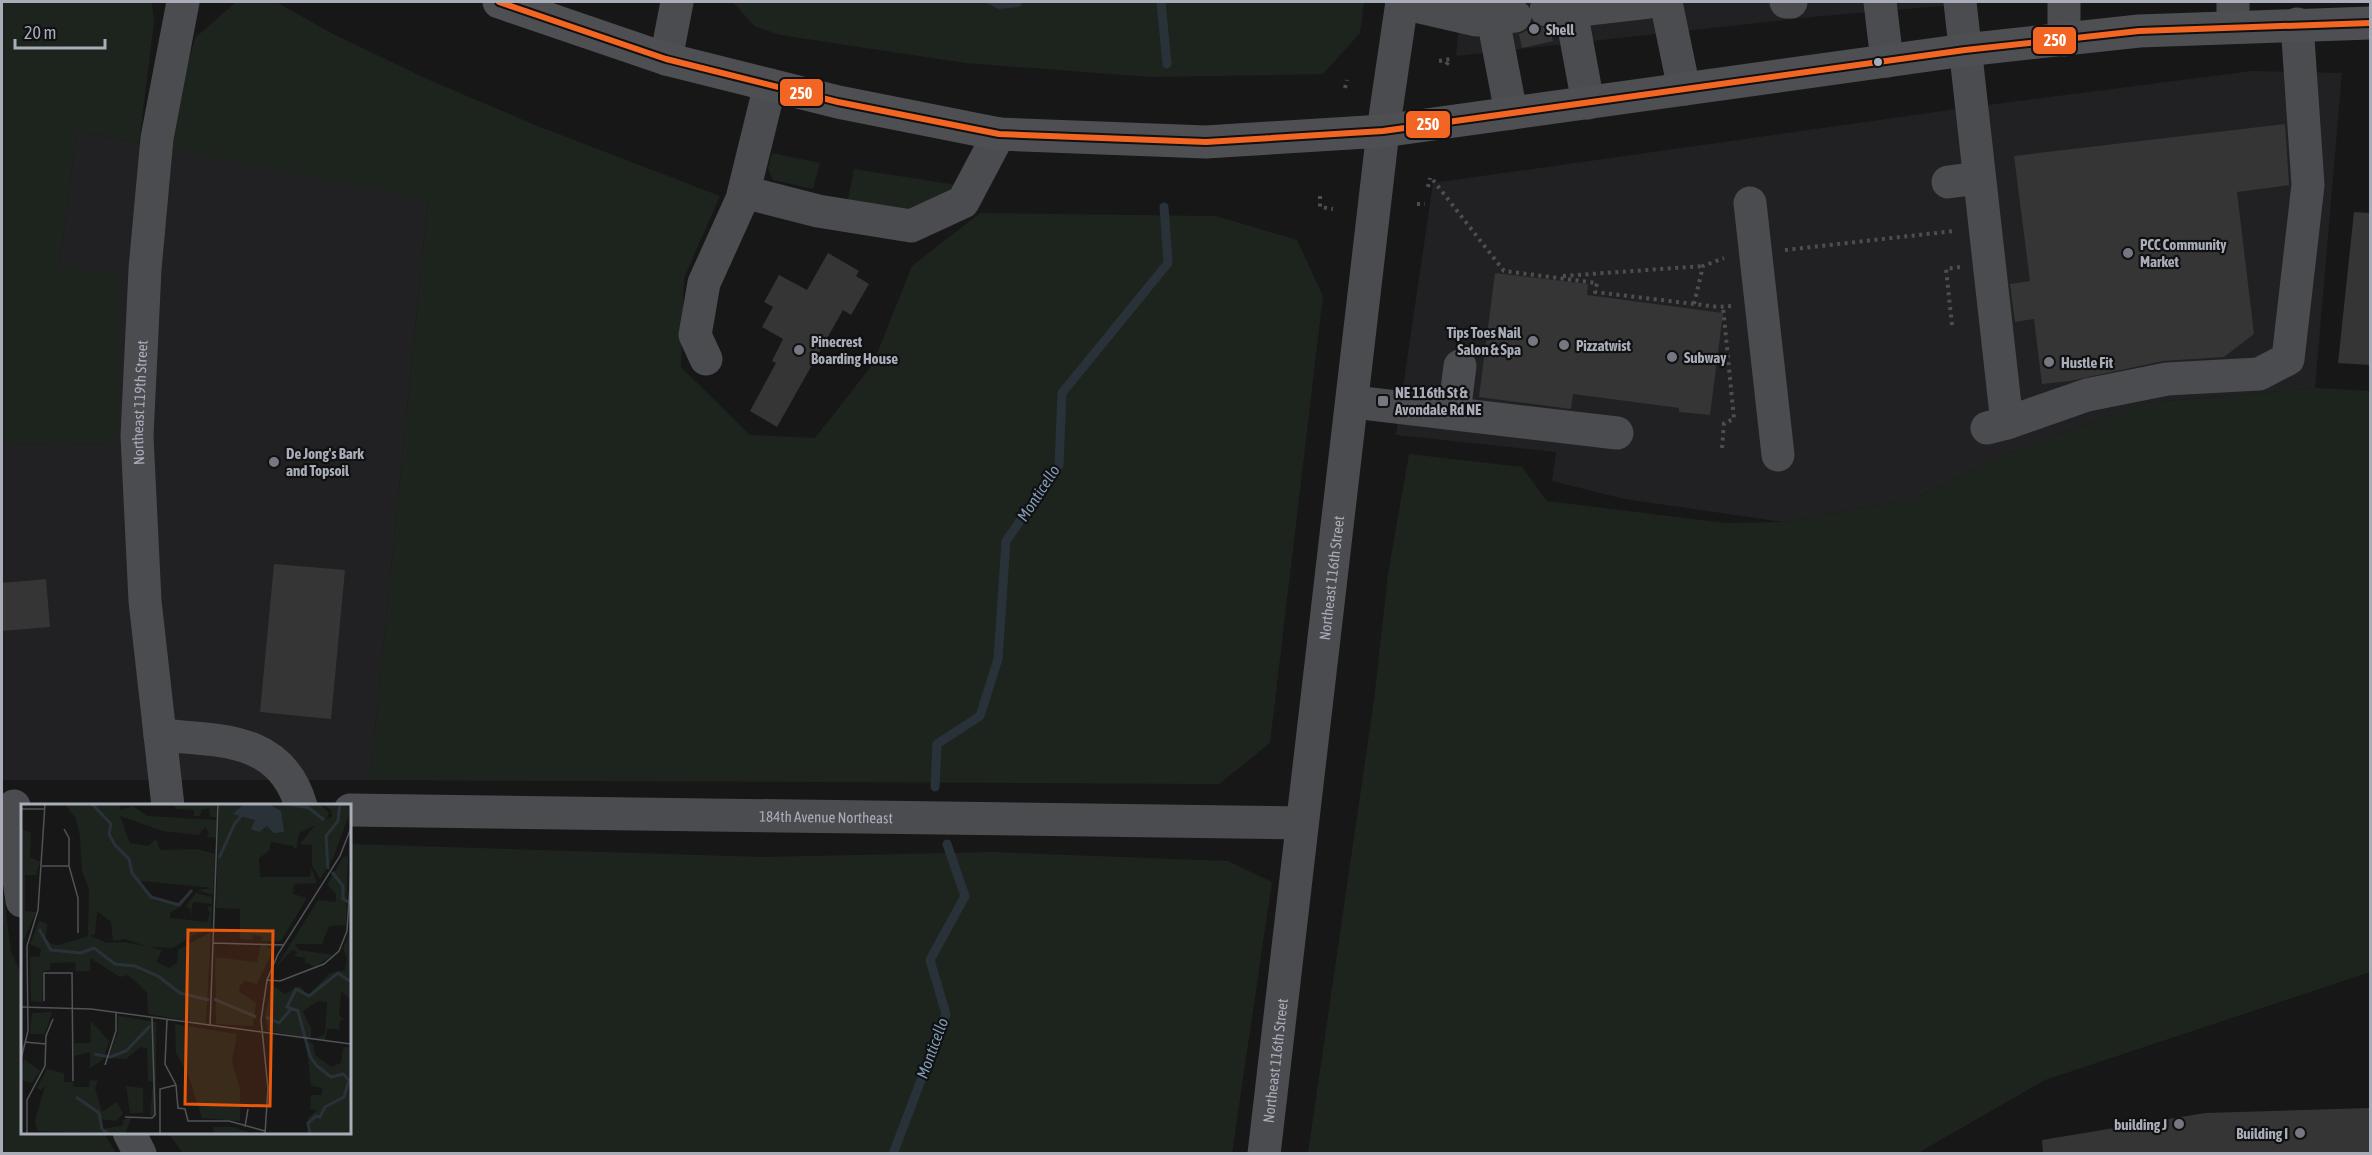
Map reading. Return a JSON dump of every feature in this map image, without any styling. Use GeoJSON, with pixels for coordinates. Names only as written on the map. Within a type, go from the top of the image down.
{"type":"FeatureCollection","features":[{"type":"Feature","properties":{"kind":"main road"},"geometry":{"type":"LineString","coordinates":[[499,2],[666,59],[838,102],[999,134],[1206,142],[1383,131],[1965,50],[2139,31],[2233,14],[2297,24],[2370,23]]}},
{"type":"Feature","properties":{"kind":"street","name":"Northeast 119th Street"},"geometry":{"type":"LineString","coordinates":[[168,804],[145,601],[137,436],[145,269],[157,138],[183,2]]}},
{"type":"Feature","properties":{"kind":"street"},"geometry":{"type":"LineString","coordinates":[[666,59],[677,2]]}},
{"type":"Feature","properties":{"kind":"street"},"geometry":{"type":"LineString","coordinates":[[1402,2],[1476,20],[1649,2]]}},
{"type":"Feature","properties":{"kind":"street","name":"Northeast 116th Street"},"geometry":{"type":"LineString","coordinates":[[1264,1154],[1354,402],[1383,131],[1402,2]]}},
{"type":"Feature","properties":{"kind":"street"},"geometry":{"type":"LineString","coordinates":[[1666,2],[1684,90]]}},
{"type":"Feature","properties":{"kind":"street"},"geometry":{"type":"LineString","coordinates":[[1786,2],[1791,2]]}},
{"type":"Feature","properties":{"kind":"street"},"geometry":{"type":"LineString","coordinates":[[1880,2],[1887,61]]}},
{"type":"Feature","properties":{"kind":"street"},"geometry":{"type":"LineString","coordinates":[[1960,2],[1965,50],[1964,180],[1984,227],[1989,264],[1997,426],[2086,395],[2167,379],[2259,374],[2288,359],[2308,185],[2297,24]]}},
{"type":"Feature","properties":{"kind":"street"},"geometry":{"type":"LineString","coordinates":[[2064,2],[2064,40]]}},
{"type":"Feature","properties":{"kind":"street"},"geometry":{"type":"LineString","coordinates":[[1531,14],[1588,103]]}},
{"type":"Feature","properties":{"kind":"street"},"geometry":{"type":"LineString","coordinates":[[1511,113],[1531,14]]}},
{"type":"Feature","properties":{"kind":"street"},"geometry":{"type":"LineString","coordinates":[[706,360],[695,335],[704,283],[744,192],[770,85]]}},
{"type":"Feature","properties":{"kind":"street"},"geometry":{"type":"LineString","coordinates":[[744,192],[819,211],[911,226],[963,202],[999,134]]}},
{"type":"Feature","properties":{"kind":"street"},"geometry":{"type":"LineString","coordinates":[[1750,203],[1778,455]]}},
{"type":"Feature","properties":{"kind":"street"},"geometry":{"type":"LineString","coordinates":[[1454,413],[1460,366]]}},
{"type":"Feature","properties":{"kind":"street"},"geometry":{"type":"LineString","coordinates":[[1354,402],[1617,433]]}},
{"type":"Feature","properties":{"kind":"street"},"geometry":{"type":"LineString","coordinates":[[160,735],[226,741],[256,749],[278,762],[296,787],[300,804]]}},
{"type":"Feature","properties":{"kind":"street"},"geometry":{"type":"LineString","coordinates":[[13,806],[12,831],[21,894]]}},
{"type":"Feature","properties":{"kind":"street","name":"184th Avenue Northeast"},"geometry":{"type":"LineString","coordinates":[[351,810],[1302,823]]}},
{"type":"Feature","properties":{"kind":"street"},"geometry":{"type":"LineString","coordinates":[[130,1134],[140,1154]]}},
{"type":"Feature","properties":{"kind":"path"},"geometry":{"type":"LineString","coordinates":[[1438,61],[1449,59],[1445,67]]}},
{"type":"Feature","properties":{"kind":"path"},"geometry":{"type":"LineString","coordinates":[[1345,88],[1347,80]]}},
{"type":"Feature","properties":{"kind":"path"},"geometry":{"type":"LineString","coordinates":[[1428,187],[1431,179],[1504,271],[1542,277],[1703,266],[1723,258],[1984,227]]}},
{"type":"Feature","properties":{"kind":"path"},"geometry":{"type":"LineString","coordinates":[[1320,196],[1320,207],[1333,209]]}},
{"type":"Feature","properties":{"kind":"path"},"geometry":{"type":"LineString","coordinates":[[1417,204],[1425,204]]}},
{"type":"Feature","properties":{"kind":"path"},"geometry":{"type":"LineString","coordinates":[[1952,325],[1946,269],[1989,264]]}},
{"type":"Feature","properties":{"kind":"path"},"geometry":{"type":"LineString","coordinates":[[1694,304],[1703,266]]}},
{"type":"Feature","properties":{"kind":"path"},"geometry":{"type":"LineString","coordinates":[[1552,277],[1597,283],[1595,292],[1599,295],[1651,302],[1694,304],[1709,309],[1761,303]]}},
{"type":"Feature","properties":{"kind":"path"},"geometry":{"type":"LineString","coordinates":[[1722,448],[1724,423],[1734,419],[1723,307]]}},
{"type":"Feature","properties":{"kind":"shaded area"},"geometry":{"type":"Polygon","coordinates":[[[2,2],[152,2],[154,22],[139,143],[77,131],[59,267],[120,275],[118,443],[2,445],[2,2]]]}},
{"type":"Feature","properties":{"kind":"shaded area"},"geometry":{"type":"Polygon","coordinates":[[[236,2],[276,2],[333,34],[427,79],[535,125],[720,196],[684,278],[681,367],[750,435],[815,438],[873,364],[912,266],[980,213],[1216,216],[1297,240],[1323,296],[1270,743],[1219,784],[370,780],[428,200],[169,149],[175,106],[195,38],[236,2]]]}},
{"type":"Feature","properties":{"kind":"shaded area"},"geometry":{"type":"Polygon","coordinates":[[[733,2],[1364,2],[1360,33],[1323,74],[1150,77],[965,63],[780,35],[754,26],[733,2]]]}},
{"type":"Feature","properties":{"kind":"shaded area"},"geometry":{"type":"Polygon","coordinates":[[[984,2],[1024,2],[1019,7],[999,9],[984,2]]]}},
{"type":"Feature","properties":{"kind":"shaded area"},"geometry":{"type":"Polygon","coordinates":[[[1461,2],[1988,2],[1812,17],[1456,56],[1461,2]]]}},
{"type":"Feature","properties":{"kind":"shaded area"},"geometry":{"type":"Polygon","coordinates":[[[2252,71],[2342,73],[2315,388],[2145,403],[2018,449],[1916,498],[1784,522],[1624,499],[1552,481],[1556,452],[1396,435],[1433,183],[1971,107],[2252,71]]]}},
{"type":"Feature","properties":{"kind":"shaded area"},"geometry":{"type":"Polygon","coordinates":[[[77,131],[428,199],[370,780],[2,780],[2,445],[118,443],[59,267],[77,131]]]}},
{"type":"Feature","properties":{"kind":"shaded area"},"geometry":{"type":"Polygon","coordinates":[[[772,153],[820,163],[813,189],[773,180],[768,168],[772,153]]]}},
{"type":"Feature","properties":{"kind":"shaded area"},"geometry":{"type":"Polygon","coordinates":[[[854,169],[963,186],[917,219],[846,209],[854,169]]]}},
{"type":"Feature","properties":{"kind":"shaded area"},"geometry":{"type":"Polygon","coordinates":[[[2315,388],[2370,391],[2370,972],[2045,1080],[1918,1153],[1308,1153],[1374,700],[1388,574],[1409,454],[1522,467],[1547,501],[1725,523],[1784,522],[1916,498],[2018,449],[2145,403],[2315,388]]]}},
{"type":"Feature","properties":{"kind":"shaded area"},"geometry":{"type":"Polygon","coordinates":[[[351,844],[764,857],[993,852],[1228,861],[1272,882],[1232,1153],[183,1153],[169,1134],[351,1134],[351,844]]]}},
{"type":"Feature","properties":{"kind":"shaded area"},"geometry":{"type":"Polygon","coordinates":[[[2,881],[11,952],[21,974],[21,1134],[105,1134],[116,1153],[2,1153],[2,881]]]}},
{"type":"Feature","properties":{"kind":"building"},"geometry":{"type":"Polygon","coordinates":[[[1532,22],[1537,26],[1550,29],[1553,41],[1522,48],[1519,34],[1526,31],[1532,22]]]}},
{"type":"Feature","properties":{"kind":"building"},"geometry":{"type":"Polygon","coordinates":[[[2285,124],[2289,185],[2237,192],[2254,334],[2224,357],[2163,361],[2070,381],[2042,384],[2034,319],[2015,322],[2010,284],[2030,281],[2014,156],[2285,124]]]}},
{"type":"Feature","properties":{"kind":"building"},"geometry":{"type":"Polygon","coordinates":[[[2354,212],[2370,213],[2370,365],[2338,363],[2354,212]]]}},
{"type":"Feature","properties":{"kind":"building","name":"Pinecrest Boarding House"},"geometry":{"type":"Polygon","coordinates":[[[828,253],[859,271],[856,276],[869,284],[851,315],[843,310],[777,427],[750,411],[776,363],[772,361],[783,339],[762,327],[773,307],[764,302],[779,275],[807,290],[828,253]]]}},
{"type":"Feature","properties":{"kind":"building"},"geometry":{"type":"Polygon","coordinates":[[[1495,273],[1588,284],[1587,295],[1723,313],[1710,415],[1679,412],[1679,408],[1573,394],[1571,409],[1479,397],[1495,273]]]}},
{"type":"Feature","properties":{"kind":"building"},"geometry":{"type":"Polygon","coordinates":[[[274,564],[345,570],[331,719],[260,712],[274,564]]]}},
{"type":"Feature","properties":{"kind":"building"},"geometry":{"type":"Polygon","coordinates":[[[46,579],[50,627],[2,631],[2,583],[46,579]]]}},
{"type":"Feature","properties":{"kind":"building"},"geometry":{"type":"Polygon","coordinates":[[[2370,1108],[2370,1154],[2043,1154],[2042,1140],[2205,1113],[2370,1108]]]}},
{"type":"Feature","properties":{"kind":"waterway","name":"Monticello"},"geometry":{"type":"LineString","coordinates":[[1161,2],[1167,64]]}},
{"type":"Feature","properties":{"kind":"waterway","name":"Monticello"},"geometry":{"type":"LineString","coordinates":[[935,787],[937,744],[980,716],[998,659],[1006,541],[1059,465],[1062,393],[1168,263],[1164,207]]}},
{"type":"Feature","properties":{"kind":"waterway","name":"Monticello"},"geometry":{"type":"LineString","coordinates":[[893,1154],[946,1014],[930,960],[965,896],[947,844]]}},
{"type":"Feature","properties":{"kind":"transit line","name":"250"},"geometry":{"type":"LineString","coordinates":[[499,2],[666,59],[838,102],[999,134],[1206,142],[1383,131],[1965,50],[2139,31],[2370,23]]}},
{"type":"Feature","properties":{"kind":"place","name":"Shell"},"geometry":{"type":"Point","coordinates":[1534,29]}},
{"type":"Feature","properties":{"kind":"place","name":"PCC Community Market"},"geometry":{"type":"Point","coordinates":[2128,253]}},
{"type":"Feature","properties":{"kind":"place","name":"Tips Toes Nail Salon & Spa"},"geometry":{"type":"Point","coordinates":[1533,341]}},
{"type":"Feature","properties":{"kind":"place","name":"Pizzatwist"},"geometry":{"type":"Point","coordinates":[1564,345]}},
{"type":"Feature","properties":{"kind":"place","name":"Pinecrest Boarding House"},"geometry":{"type":"Point","coordinates":[799,350]}},
{"type":"Feature","properties":{"kind":"place","name":"Subway"},"geometry":{"type":"Point","coordinates":[1672,357]}},
{"type":"Feature","properties":{"kind":"place","name":"Hustle Fit"},"geometry":{"type":"Point","coordinates":[2049,362]}},
{"type":"Feature","properties":{"kind":"place","name":"NE 116th St & Avondale Rd NE"},"geometry":{"type":"Point","coordinates":[1383,401]}},
{"type":"Feature","properties":{"kind":"place","name":"De Jong's Bark and Topsoil"},"geometry":{"type":"Point","coordinates":[274,462]}},
{"type":"Feature","properties":{"kind":"place","name":"building J"},"geometry":{"type":"Point","coordinates":[2179,1124]}},
{"type":"Feature","properties":{"kind":"place","name":"Building I"},"geometry":{"type":"Point","coordinates":[2300,1133]}}]}
